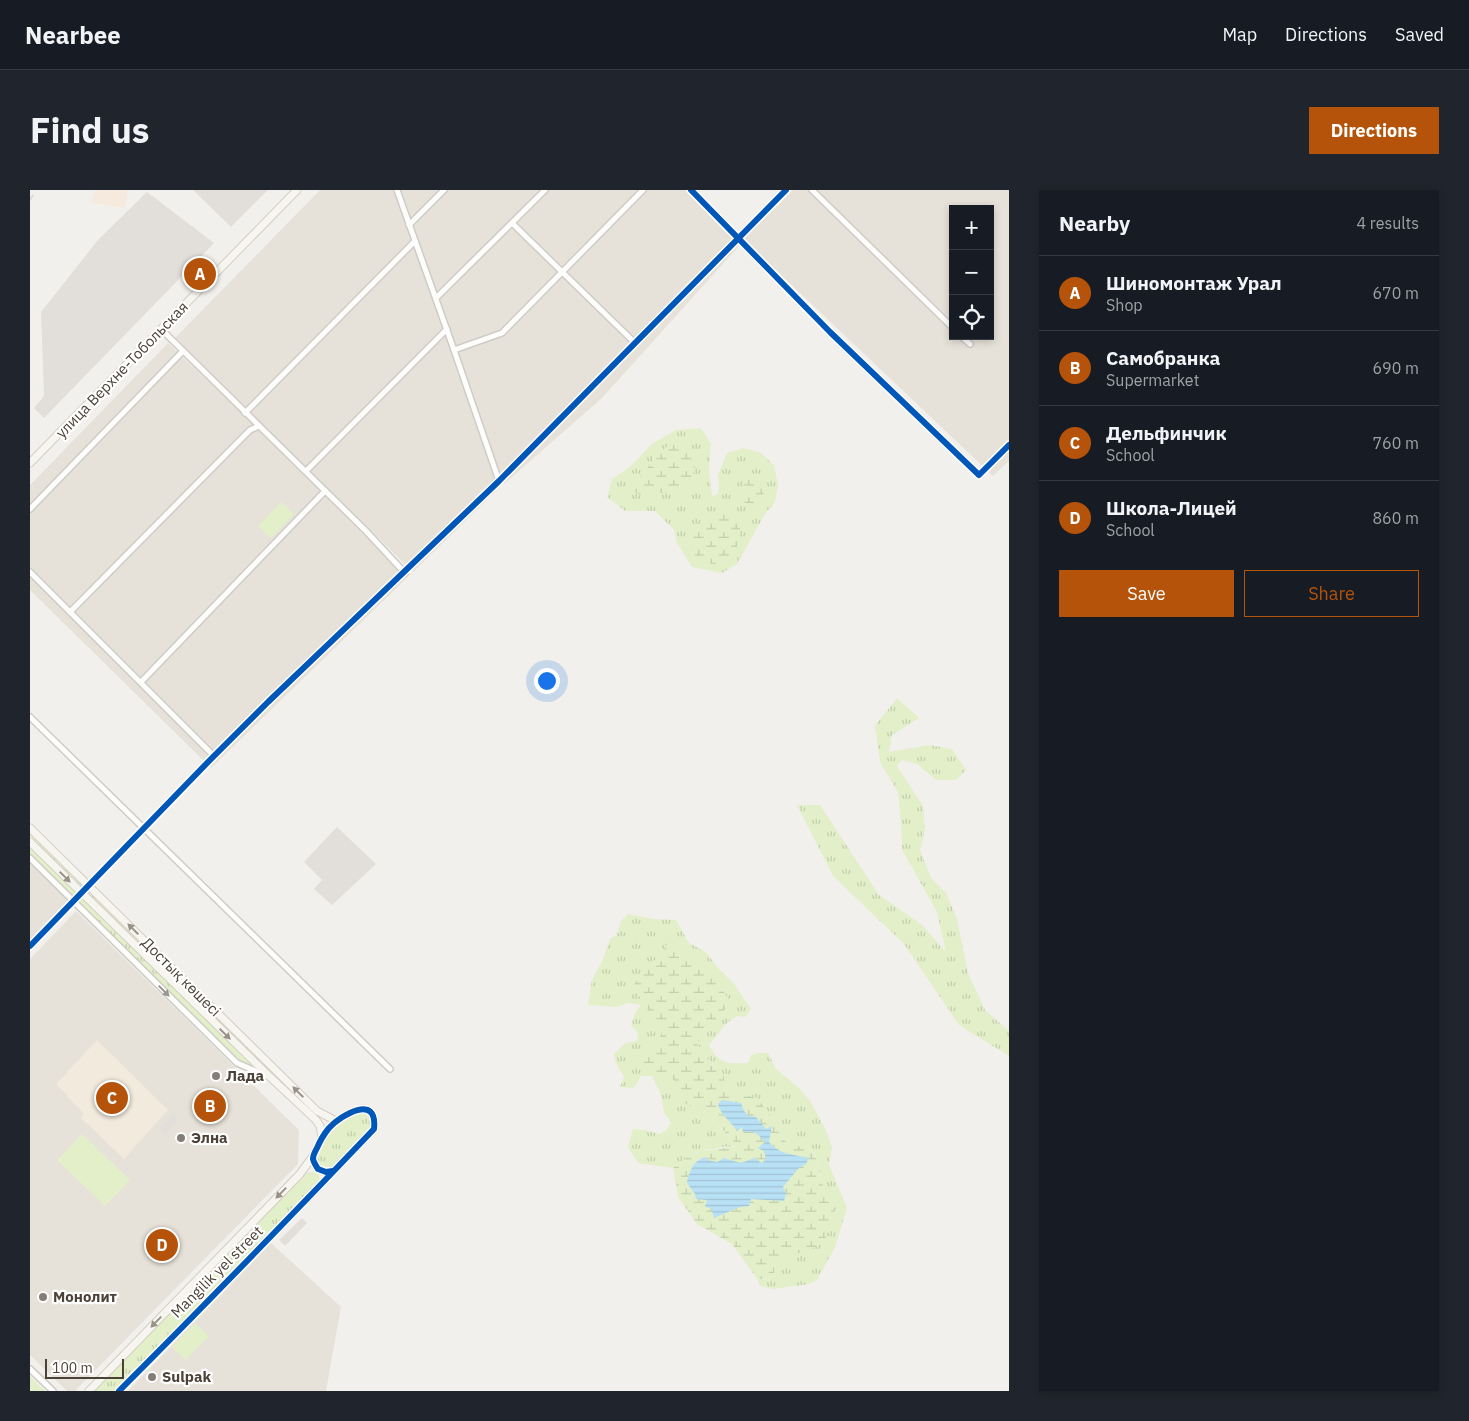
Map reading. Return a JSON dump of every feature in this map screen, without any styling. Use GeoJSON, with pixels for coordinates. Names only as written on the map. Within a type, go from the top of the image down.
{"type":"FeatureCollection","features":[{"type":"Feature","properties":{"kind":"street","name":"улица Верхне-Тобольская"},"geometry":{"type":"LineString","coordinates":[[30,463],[297,190]]}},
{"type":"Feature","properties":{"kind":"street"},"geometry":{"type":"LineString","coordinates":[[397,190],[499,481]]}},
{"type":"Feature","properties":{"kind":"street"},"geometry":{"type":"LineString","coordinates":[[409,225],[444,190]]}},
{"type":"Feature","properties":{"kind":"street"},"geometry":{"type":"LineString","coordinates":[[436,298],[545,190]]}},
{"type":"Feature","properties":{"kind":"street"},"geometry":{"type":"LineString","coordinates":[[454,350],[502,333],[643,190]]}},
{"type":"Feature","properties":{"kind":"street"},"geometry":{"type":"LineString","coordinates":[[691,190],[830,332],[979,475],[1009,445]]}},
{"type":"Feature","properties":{"kind":"street"},"geometry":{"type":"LineString","coordinates":[[30,946],[143,828],[268,702],[499,481],[786,190]]}},
{"type":"Feature","properties":{"kind":"street"},"geometry":{"type":"LineString","coordinates":[[812,190],[949,324]]}},
{"type":"Feature","properties":{"kind":"street"},"geometry":{"type":"LineString","coordinates":[[512,223],[635,344]]}},
{"type":"Feature","properties":{"kind":"street"},"geometry":{"type":"LineString","coordinates":[[245,413],[415,241]]}},
{"type":"Feature","properties":{"kind":"street"},"geometry":{"type":"LineString","coordinates":[[306,471],[447,329]]}},
{"type":"Feature","properties":{"kind":"street"},"geometry":{"type":"LineString","coordinates":[[161,330],[306,471],[405,573]]}},
{"type":"Feature","properties":{"kind":"street"},"geometry":{"type":"LineString","coordinates":[[966,340],[970,344]]}},
{"type":"Feature","properties":{"kind":"street"},"geometry":{"type":"LineString","coordinates":[[30,509],[183,352]]}},
{"type":"Feature","properties":{"kind":"street"},"geometry":{"type":"LineString","coordinates":[[70,612],[250,430],[259,426]]}},
{"type":"Feature","properties":{"kind":"street"},"geometry":{"type":"LineString","coordinates":[[140,682],[325,491]]}},
{"type":"Feature","properties":{"kind":"street"},"geometry":{"type":"LineString","coordinates":[[30,572],[214,756]]}},
{"type":"Feature","properties":{"kind":"street"},"geometry":{"type":"LineString","coordinates":[[30,717],[390,1069]]}},
{"type":"Feature","properties":{"kind":"street","name":"Достық көшесі"},"geometry":{"type":"LineString","coordinates":[[30,828],[317,1111],[336,1121]]}},
{"type":"Feature","properties":{"kind":"street"},"geometry":{"type":"LineString","coordinates":[[30,842],[115,927],[316,1120],[320,1126],[322,1137]]}},
{"type":"Feature","properties":{"kind":"street"},"geometry":{"type":"LineString","coordinates":[[30,858],[237,1064],[269,1076]]}},
{"type":"Feature","properties":{"kind":"street","name":"Mangilik yel street"},"geometry":{"type":"LineString","coordinates":[[89,1391],[300,1174],[313,1156],[322,1137],[336,1121],[353,1111],[360,1109],[369,1111],[375,1122],[374,1129],[119,1391]]}},
{"type":"Feature","properties":{"kind":"street"},"geometry":{"type":"LineString","coordinates":[[313,1156],[318,1169],[326,1172],[333,1171]]}},
{"type":"Feature","properties":{"kind":"street"},"geometry":{"type":"LineString","coordinates":[[30,1369],[53,1391]]}},
{"type":"Feature","properties":{"kind":"shaded area"},"geometry":{"type":"Polygon","coordinates":[[[95,190],[128,190],[125,208],[91,203],[95,190]]]}},
{"type":"Feature","properties":{"kind":"shaded area"},"geometry":{"type":"Polygon","coordinates":[[[193,190],[268,190],[231,227],[193,190]]]}},
{"type":"Feature","properties":{"kind":"shaded area"},"geometry":{"type":"Polygon","coordinates":[[[320,190],[393,190],[501,486],[413,572],[175,338],[320,190]]]}},
{"type":"Feature","properties":{"kind":"shaded area"},"geometry":{"type":"Polygon","coordinates":[[[401,190],[685,190],[740,245],[602,398],[504,484],[401,190]]]}},
{"type":"Feature","properties":{"kind":"shaded area"},"geometry":{"type":"Polygon","coordinates":[[[793,190],[1009,190],[1009,461],[993,476],[743,239],[793,190]]]}},
{"type":"Feature","properties":{"kind":"shaded area"},"geometry":{"type":"Polygon","coordinates":[[[147,192],[214,243],[44,418],[34,408],[44,396],[41,312],[98,240],[147,192]]]}},
{"type":"Feature","properties":{"kind":"shaded area"},"geometry":{"type":"Polygon","coordinates":[[[168,343],[411,574],[211,768],[30,590],[30,485],[168,343]]]}},
{"type":"Feature","properties":{"kind":"shaded area"},"geometry":{"type":"Polygon","coordinates":[[[337,827],[376,864],[332,905],[314,889],[322,880],[304,862],[337,827]]]}},
{"type":"Feature","properties":{"kind":"shaded area"},"geometry":{"type":"Polygon","coordinates":[[[30,862],[69,900],[30,940],[30,862]]]}},
{"type":"Feature","properties":{"kind":"shaded area"},"geometry":{"type":"Polygon","coordinates":[[[76,911],[299,1130],[298,1164],[75,1391],[67,1391],[30,1355],[30,959],[76,911]]]}},
{"type":"Feature","properties":{"kind":"shaded area"},"geometry":{"type":"Polygon","coordinates":[[[97,1040],[168,1110],[124,1159],[81,1118],[84,1114],[57,1085],[97,1040]]]}},
{"type":"Feature","properties":{"kind":"shaded area"},"geometry":{"type":"Polygon","coordinates":[[[173,1114],[179,1120],[165,1134],[159,1128],[173,1114]]]}},
{"type":"Feature","properties":{"kind":"shaded area"},"geometry":{"type":"Polygon","coordinates":[[[302,1218],[307,1223],[285,1246],[279,1240],[302,1218]]]}},
{"type":"Feature","properties":{"kind":"shaded area"},"geometry":{"type":"Polygon","coordinates":[[[271,1243],[341,1307],[326,1391],[128,1391],[271,1243]]]}},
{"type":"Feature","properties":{"kind":"green space"},"geometry":{"type":"Polygon","coordinates":[[[701,428],[711,444],[709,471],[712,496],[717,495],[719,488],[718,475],[727,453],[743,448],[759,452],[774,465],[778,485],[775,502],[765,514],[737,564],[722,573],[692,567],[677,543],[674,530],[655,511],[625,511],[607,497],[612,479],[631,466],[652,444],[676,430],[701,428]]]}},
{"type":"Feature","properties":{"kind":"green space"},"geometry":{"type":"Polygon","coordinates":[[[682,444],[697,454],[692,476],[678,493],[661,493],[653,490],[639,494],[631,490],[631,483],[639,478],[647,469],[656,454],[670,445],[682,444]]]}},
{"type":"Feature","properties":{"kind":"green space"},"geometry":{"type":"Polygon","coordinates":[[[746,474],[762,482],[764,494],[757,507],[746,505],[743,498],[742,486],[746,474]]]}},
{"type":"Feature","properties":{"kind":"green space"},"geometry":{"type":"Polygon","coordinates":[[[281,502],[294,514],[271,538],[258,526],[281,502]]]}},
{"type":"Feature","properties":{"kind":"green space"},"geometry":{"type":"Polygon","coordinates":[[[729,512],[740,519],[740,532],[738,543],[729,565],[712,564],[696,558],[692,546],[693,531],[711,516],[729,512]]]}},
{"type":"Feature","properties":{"kind":"green space"},"geometry":{"type":"Polygon","coordinates":[[[897,698],[919,718],[892,735],[889,752],[929,745],[952,749],[966,770],[956,780],[936,780],[917,764],[902,760],[897,766],[923,806],[925,830],[920,850],[931,878],[946,893],[957,919],[968,973],[985,1010],[1009,1031],[1009,1056],[959,1025],[904,944],[833,876],[797,805],[820,805],[879,895],[921,924],[946,952],[937,912],[902,850],[898,792],[880,762],[875,726],[897,698]]]}},
{"type":"Feature","properties":{"kind":"green space"},"geometry":{"type":"Polygon","coordinates":[[[30,831],[320,1116],[318,1118],[30,836],[30,831]]]}},
{"type":"Feature","properties":{"kind":"green space"},"geometry":{"type":"Polygon","coordinates":[[[30,847],[255,1067],[238,1062],[30,856],[30,847]]]}},
{"type":"Feature","properties":{"kind":"green space"},"geometry":{"type":"Polygon","coordinates":[[[628,914],[654,919],[676,920],[689,943],[706,952],[718,968],[734,984],[751,1009],[745,1017],[737,1016],[727,1023],[709,1045],[712,1051],[720,1059],[730,1063],[748,1063],[751,1055],[768,1053],[776,1069],[798,1087],[810,1101],[825,1128],[832,1148],[829,1165],[847,1208],[835,1247],[817,1280],[809,1284],[773,1289],[760,1286],[758,1280],[774,1275],[775,1259],[804,1252],[834,1212],[826,1196],[815,1154],[808,1148],[791,1145],[780,1137],[776,1123],[757,1098],[725,1090],[715,1066],[704,1055],[697,1043],[728,1006],[665,955],[649,963],[633,986],[662,1032],[658,1042],[641,1055],[674,1080],[678,1096],[686,1104],[707,1115],[739,1146],[693,1153],[673,1168],[638,1163],[628,1147],[633,1129],[659,1134],[667,1130],[671,1122],[664,1113],[660,1092],[652,1076],[641,1076],[634,1088],[620,1087],[624,1077],[616,1063],[614,1054],[626,1043],[637,1041],[638,1033],[631,1025],[636,1011],[641,1005],[628,1003],[616,1007],[588,1005],[592,980],[603,959],[610,939],[617,934],[621,921],[628,914]]]}},
{"type":"Feature","properties":{"kind":"green space"},"geometry":{"type":"Polygon","coordinates":[[[672,943],[708,968],[727,997],[728,1006],[697,1043],[704,1055],[724,1077],[725,1090],[757,1098],[776,1123],[780,1137],[791,1145],[808,1148],[815,1155],[826,1196],[834,1212],[824,1243],[804,1252],[775,1259],[774,1275],[758,1280],[732,1244],[697,1224],[678,1197],[673,1168],[693,1153],[738,1146],[711,1118],[681,1100],[678,1096],[674,1080],[643,1065],[641,1055],[658,1042],[662,1032],[633,986],[649,963],[665,955],[664,946],[672,943]]]}},
{"type":"Feature","properties":{"kind":"green space"},"geometry":{"type":"Polygon","coordinates":[[[366,1112],[372,1117],[371,1128],[332,1168],[327,1170],[319,1167],[316,1157],[332,1128],[354,1114],[366,1112]]]}},
{"type":"Feature","properties":{"kind":"green space"},"geometry":{"type":"Polygon","coordinates":[[[82,1134],[130,1180],[105,1206],[57,1160],[82,1134]]]}},
{"type":"Feature","properties":{"kind":"green space"},"geometry":{"type":"Polygon","coordinates":[[[315,1171],[319,1176],[319,1182],[115,1391],[93,1391],[306,1174],[315,1171]]]}},
{"type":"Feature","properties":{"kind":"green space"},"geometry":{"type":"Polygon","coordinates":[[[195,1323],[209,1336],[186,1360],[172,1347],[195,1323]]]}},
{"type":"Feature","properties":{"kind":"green space"},"geometry":{"type":"Polygon","coordinates":[[[30,1376],[45,1391],[30,1391],[30,1376]]]}},
{"type":"Feature","properties":{"kind":"water"},"geometry":{"type":"Polygon","coordinates":[[[722,1100],[741,1103],[744,1111],[749,1116],[756,1117],[766,1129],[772,1126],[769,1142],[773,1146],[787,1153],[809,1158],[806,1164],[798,1169],[783,1187],[786,1194],[784,1201],[751,1199],[749,1206],[740,1207],[714,1218],[711,1208],[705,1207],[707,1200],[696,1199],[695,1194],[687,1183],[692,1167],[697,1161],[705,1157],[708,1160],[717,1162],[724,1158],[741,1163],[754,1158],[762,1163],[766,1159],[764,1151],[758,1148],[765,1142],[756,1133],[743,1132],[742,1127],[737,1131],[719,1108],[718,1104],[722,1100]]]}},
{"type":"Feature","properties":{"kind":"railway"},"geometry":{"type":"LineString","coordinates":[[30,200],[36,190]]}},
{"type":"Feature","properties":{"kind":"cycle path"},"geometry":{"type":"LineString","coordinates":[[691,190],[830,332],[979,475],[1009,445]]}},
{"type":"Feature","properties":{"kind":"cycle path"},"geometry":{"type":"LineString","coordinates":[[30,946],[210,760],[499,481],[786,190]]}},
{"type":"Feature","properties":{"kind":"cycle path"},"geometry":{"type":"LineString","coordinates":[[119,1391],[374,1129],[374,1118],[365,1109],[350,1113],[329,1128],[314,1154],[314,1163],[318,1169],[326,1172],[333,1171]]}},
{"type":"Feature","properties":{"kind":"place","name":"Шиномонтаж Урал"},"geometry":{"type":"Point","coordinates":[200,274]}},
{"type":"Feature","properties":{"kind":"place","name":"Лада"},"geometry":{"type":"Point","coordinates":[216,1076]}},
{"type":"Feature","properties":{"kind":"place","name":"Дельфинчик"},"geometry":{"type":"Point","coordinates":[112,1098]}},
{"type":"Feature","properties":{"kind":"place","name":"Самобранка"},"geometry":{"type":"Point","coordinates":[210,1106]}},
{"type":"Feature","properties":{"kind":"place","name":"Элна"},"geometry":{"type":"Point","coordinates":[181,1138]}},
{"type":"Feature","properties":{"kind":"place","name":"Школа-Лицей"},"geometry":{"type":"Point","coordinates":[162,1245]}},
{"type":"Feature","properties":{"kind":"place","name":"Монолит"},"geometry":{"type":"Point","coordinates":[43,1297]}},
{"type":"Feature","properties":{"kind":"place","name":"Sulpak"},"geometry":{"type":"Point","coordinates":[152,1377]}}]}
